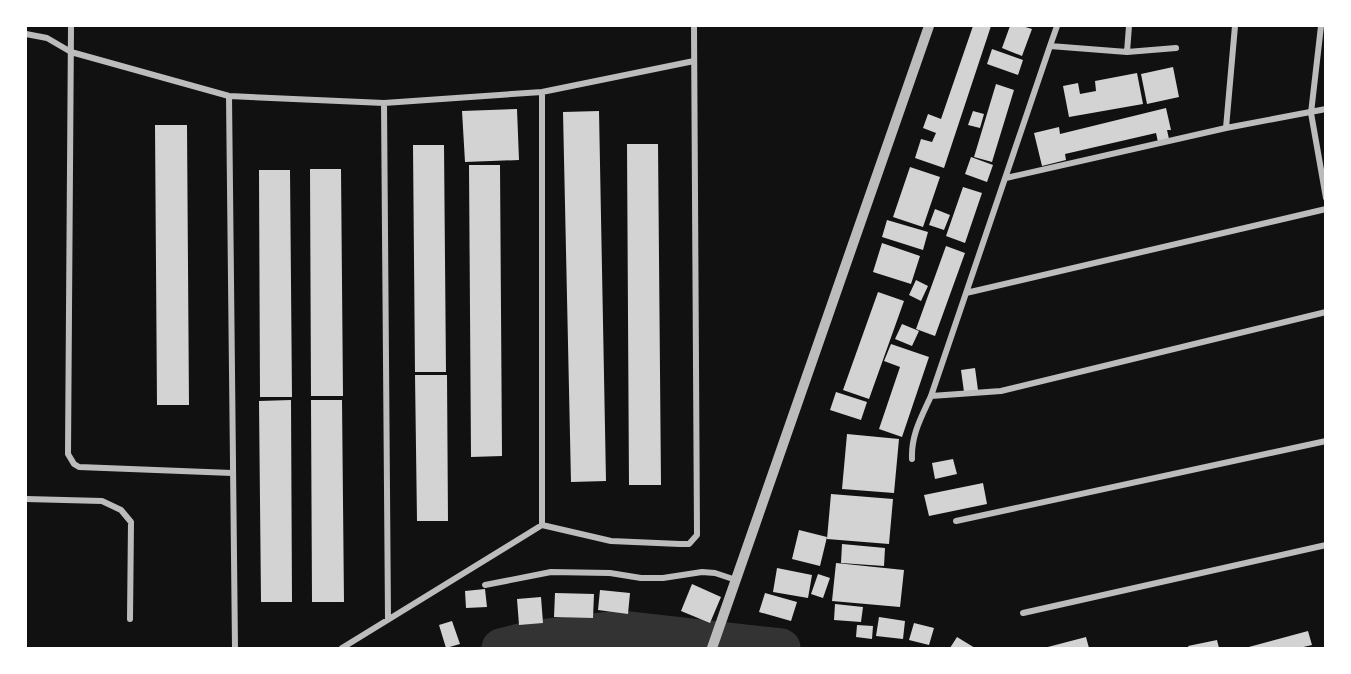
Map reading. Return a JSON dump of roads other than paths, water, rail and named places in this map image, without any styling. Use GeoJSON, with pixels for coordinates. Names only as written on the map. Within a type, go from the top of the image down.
{"type":"FeatureCollection","features":[{"type":"Feature","properties":{"kind":"street"},"geometry":{"type":"LineString","coordinates":[[71,26],[68,453],[74,464],[79,467],[232,473]]}},
{"type":"Feature","properties":{"kind":"street"},"geometry":{"type":"LineString","coordinates":[[342,648],[542,525],[611,541],[689,544],[697,535],[694,26]]}},
{"type":"Feature","properties":{"kind":"street"},"geometry":{"type":"LineString","coordinates":[[712,648],[929,26]]}},
{"type":"Feature","properties":{"kind":"street"},"geometry":{"type":"LineString","coordinates":[[912,459],[912,442],[931,396],[1057,26]]}},
{"type":"Feature","properties":{"kind":"street"},"geometry":{"type":"LineString","coordinates":[[1127,52],[1129,26]]}},
{"type":"Feature","properties":{"kind":"street"},"geometry":{"type":"LineString","coordinates":[[1226,128],[1235,26]]}},
{"type":"Feature","properties":{"kind":"street"},"geometry":{"type":"LineString","coordinates":[[1321,26],[1311,113],[1326,198]]}},
{"type":"Feature","properties":{"kind":"street"},"geometry":{"type":"LineString","coordinates":[[26,34],[47,38],[71,52],[229,96],[384,103],[542,92],[694,61]]}},
{"type":"Feature","properties":{"kind":"street"},"geometry":{"type":"LineString","coordinates":[[1050,46],[1127,52],[1176,48]]}},
{"type":"Feature","properties":{"kind":"street"},"geometry":{"type":"LineString","coordinates":[[542,92],[542,525]]}},
{"type":"Feature","properties":{"kind":"street"},"geometry":{"type":"LineString","coordinates":[[229,96],[235,648]]}},
{"type":"Feature","properties":{"kind":"street"},"geometry":{"type":"LineString","coordinates":[[384,103],[388,619]]}},
{"type":"Feature","properties":{"kind":"street"},"geometry":{"type":"LineString","coordinates":[[1006,178],[1226,128],[1326,109]]}},
{"type":"Feature","properties":{"kind":"street"},"geometry":{"type":"LineString","coordinates":[[966,293],[1326,209]]}},
{"type":"Feature","properties":{"kind":"street"},"geometry":{"type":"LineString","coordinates":[[931,396],[1001,391],[1326,312]]}},
{"type":"Feature","properties":{"kind":"street"},"geometry":{"type":"LineString","coordinates":[[956,520],[1326,441]]}},
{"type":"Feature","properties":{"kind":"street"},"geometry":{"type":"LineString","coordinates":[[26,499],[102,501],[121,510],[131,522],[130,619]]}},
{"type":"Feature","properties":{"kind":"street"},"geometry":{"type":"LineString","coordinates":[[1023,613],[1326,545]]}},
{"type":"Feature","properties":{"kind":"street"},"geometry":{"type":"LineString","coordinates":[[485,585],[551,572],[610,573],[640,578],[663,578],[702,572],[715,573],[736,580]]}},
{"type":"Feature","properties":{"kind":"waterway"},"geometry":{"type":"LineString","coordinates":[[501,648],[532,640],[620,630],[781,648]]}}]}
